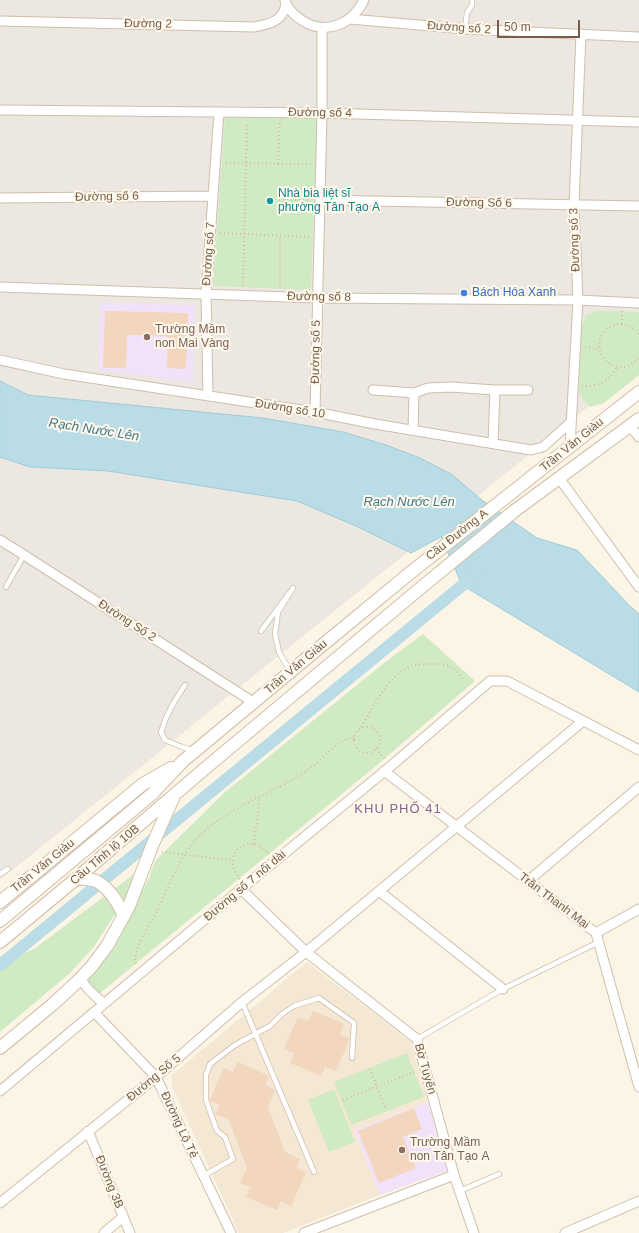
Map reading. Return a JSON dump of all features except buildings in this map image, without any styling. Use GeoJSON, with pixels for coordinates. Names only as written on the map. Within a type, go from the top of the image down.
{"type":"FeatureCollection","features":[{"type":"Feature","properties":{"kind":"main road","name":"Trần Văn Giàu"},"geometry":{"type":"LineString","coordinates":[[504,498],[639,392]]}},
{"type":"Feature","properties":{"kind":"main road","name":"Trần Văn Giàu"},"geometry":{"type":"LineString","coordinates":[[514,512],[635,422]]}},
{"type":"Feature","properties":{"kind":"main road","name":"Cầu Đường A"},"geometry":{"type":"LineString","coordinates":[[410,573],[504,498]]}},
{"type":"Feature","properties":{"kind":"main road","name":"Cầu Đường A"},"geometry":{"type":"LineString","coordinates":[[423,586],[514,512]]}},
{"type":"Feature","properties":{"kind":"main road","name":"Trần Văn Giàu"},"geometry":{"type":"LineString","coordinates":[[168,777],[183,761],[410,573]]}},
{"type":"Feature","properties":{"kind":"main road","name":"Trần Văn Giàu"},"geometry":{"type":"LineString","coordinates":[[208,766],[423,586]]}},
{"type":"Feature","properties":{"kind":"main road","name":"Trần Văn Giàu"},"geometry":{"type":"LineString","coordinates":[[0,902],[143,784],[183,761]]}},
{"type":"Feature","properties":{"kind":"main road","name":"Cầu Tỉnh lộ 10B"},"geometry":{"type":"LineString","coordinates":[[0,942],[208,766]]}},
{"type":"Feature","properties":{"kind":"main road","name":"Cầu Tỉnh lộ 10B"},"geometry":{"type":"LineString","coordinates":[[0,921],[152,794],[168,777]]}},
{"type":"Feature","properties":{"kind":"main road"},"geometry":{"type":"LineString","coordinates":[[0,1048],[52,1006],[80,979],[103,951],[124,910],[174,796]]}},
{"type":"Feature","properties":{"kind":"main road"},"geometry":{"type":"LineString","coordinates":[[77,878],[88,879],[106,888],[124,910]]}},
{"type":"Feature","properties":{"kind":"street"},"geometry":{"type":"LineString","coordinates":[[286,2],[295,17],[308,24],[322,28],[337,26],[350,19],[360,10],[364,0]]}},
{"type":"Feature","properties":{"kind":"street","name":"Đường 2"},"geometry":{"type":"LineString","coordinates":[[0,21],[254,27],[271,23],[284,13],[286,2]]}},
{"type":"Feature","properties":{"kind":"street","name":"Đường số 2"},"geometry":{"type":"LineString","coordinates":[[350,19],[465,29],[639,37]]}},
{"type":"Feature","properties":{"kind":"street","name":"Đường số 5"},"geometry":{"type":"LineString","coordinates":[[314,412],[322,113],[322,28]]}},
{"type":"Feature","properties":{"kind":"street","name":"Đường số 3"},"geometry":{"type":"LineString","coordinates":[[570,446],[578,300],[574,205],[581,34]]}},
{"type":"Feature","properties":{"kind":"street","name":"Đường số 4"},"geometry":{"type":"LineString","coordinates":[[0,110],[281,112],[639,122]]}},
{"type":"Feature","properties":{"kind":"street","name":"Đường số 7"},"geometry":{"type":"LineString","coordinates":[[208,396],[206,294],[219,112]]}},
{"type":"Feature","properties":{"kind":"street","name":"Đường số 6"},"geometry":{"type":"LineString","coordinates":[[0,198],[213,196]]}},
{"type":"Feature","properties":{"kind":"street","name":"Đường Số 6"},"geometry":{"type":"LineString","coordinates":[[320,200],[639,206]]}},
{"type":"Feature","properties":{"kind":"street","name":"Đường số 8"},"geometry":{"type":"LineString","coordinates":[[0,287],[317,298],[578,300],[639,303]]}},
{"type":"Feature","properties":{"kind":"street","name":"Đường số 10"},"geometry":{"type":"LineString","coordinates":[[0,360],[64,374],[314,412],[375,424],[531,450],[543,447],[571,422]]}},
{"type":"Feature","properties":{"kind":"street"},"geometry":{"type":"LineString","coordinates":[[373,390],[414,393],[428,388],[452,387],[495,390],[528,390]]}},
{"type":"Feature","properties":{"kind":"street"},"geometry":{"type":"LineString","coordinates":[[493,443],[495,390]]}},
{"type":"Feature","properties":{"kind":"street"},"geometry":{"type":"LineString","coordinates":[[413,430],[414,393]]}},
{"type":"Feature","properties":{"kind":"street"},"geometry":{"type":"LineString","coordinates":[[635,422],[639,437]]}},
{"type":"Feature","properties":{"kind":"street"},"geometry":{"type":"LineString","coordinates":[[560,478],[639,587]]}},
{"type":"Feature","properties":{"kind":"street","name":"Đường Số 2"},"geometry":{"type":"LineString","coordinates":[[0,540],[253,702]]}},
{"type":"Feature","properties":{"kind":"street","name":"Đường số 7 nối dài"},"geometry":{"type":"LineString","coordinates":[[0,1091],[388,768],[490,681],[507,681],[583,721]]}},
{"type":"Feature","properties":{"kind":"street"},"geometry":{"type":"LineString","coordinates":[[583,721],[639,750]]}},
{"type":"Feature","properties":{"kind":"street","name":"Đường Số 5"},"geometry":{"type":"LineString","coordinates":[[0,1203],[156,1077],[242,1002],[306,952],[583,721]]}},
{"type":"Feature","properties":{"kind":"street","name":"Trần Thanh Mại"},"geometry":{"type":"LineString","coordinates":[[388,768],[456,826],[528,880],[598,938]]}},
{"type":"Feature","properties":{"kind":"street"},"geometry":{"type":"LineString","coordinates":[[528,880],[639,787]]}},
{"type":"Feature","properties":{"kind":"street","name":"Bờ Tuyến"},"geometry":{"type":"LineString","coordinates":[[244,887],[306,952],[417,1039],[454,1175],[474,1233]]}},
{"type":"Feature","properties":{"kind":"street"},"geometry":{"type":"LineString","coordinates":[[379,891],[503,989]]}},
{"type":"Feature","properties":{"kind":"street"},"geometry":{"type":"LineString","coordinates":[[639,909],[598,938],[639,1087]]}},
{"type":"Feature","properties":{"kind":"street"},"geometry":{"type":"LineString","coordinates":[[80,979],[104,1004]]}},
{"type":"Feature","properties":{"kind":"street","name":"Đường Lộ Tẻ"},"geometry":{"type":"LineString","coordinates":[[94,1012],[156,1077],[230,1233]]}},
{"type":"Feature","properties":{"kind":"street","name":"Đường 3B"},"geometry":{"type":"LineString","coordinates":[[88,1131],[130,1233]]}},
{"type":"Feature","properties":{"kind":"street"},"geometry":{"type":"LineString","coordinates":[[304,1233],[454,1175]]}},
{"type":"Feature","properties":{"kind":"street"},"geometry":{"type":"LineString","coordinates":[[565,1233],[639,1201]]}},
{"type":"Feature","properties":{"kind":"street"},"geometry":{"type":"LineString","coordinates":[[104,1233],[123,1217]]}},
{"type":"Feature","properties":{"kind":"lane"},"geometry":{"type":"LineString","coordinates":[[465,29],[467,13],[472,5],[472,0]]}},
{"type":"Feature","properties":{"kind":"lane"},"geometry":{"type":"LineString","coordinates":[[6,587],[24,555]]}},
{"type":"Feature","properties":{"kind":"lane"},"geometry":{"type":"LineString","coordinates":[[261,631],[293,588],[278,612],[275,634],[279,652],[291,671]]}},
{"type":"Feature","properties":{"kind":"lane"},"geometry":{"type":"LineString","coordinates":[[185,685],[164,718],[161,732],[165,740],[182,748],[195,751]]}},
{"type":"Feature","properties":{"kind":"lane"},"geometry":{"type":"LineString","coordinates":[[0,874],[8,869]]}},
{"type":"Feature","properties":{"kind":"lane"},"geometry":{"type":"LineString","coordinates":[[417,1039],[503,989],[598,938]]}},
{"type":"Feature","properties":{"kind":"lane"},"geometry":{"type":"LineString","coordinates":[[203,1176],[233,1159],[225,1137],[217,1131],[206,1100],[206,1075],[210,1064],[235,1045],[270,1026],[282,1014],[294,1006],[320,998],[354,1023],[352,1058]]}},
{"type":"Feature","properties":{"kind":"lane"},"geometry":{"type":"LineString","coordinates":[[242,1002],[314,1172]]}},
{"type":"Feature","properties":{"kind":"lane"},"geometry":{"type":"LineString","coordinates":[[460,1191],[499,1174]]}},
{"type":"Feature","properties":{"kind":"path"},"geometry":{"type":"LineString","coordinates":[[243,295],[247,112]]}},
{"type":"Feature","properties":{"kind":"path"},"geometry":{"type":"LineString","coordinates":[[278,164],[281,112]]}},
{"type":"Feature","properties":{"kind":"path"},"geometry":{"type":"LineString","coordinates":[[215,163],[320,164]]}},
{"type":"Feature","properties":{"kind":"path"},"geometry":{"type":"LineString","coordinates":[[279,200],[320,200]]}},
{"type":"Feature","properties":{"kind":"path"},"geometry":{"type":"LineString","coordinates":[[210,233],[319,237]]}},
{"type":"Feature","properties":{"kind":"path"},"geometry":{"type":"LineString","coordinates":[[279,296],[280,236]]}},
{"type":"Feature","properties":{"kind":"path"},"geometry":{"type":"LineString","coordinates":[[639,334],[627,324],[619,324],[606,329],[599,341],[601,355],[610,365],[624,367],[630,365],[639,357]]}},
{"type":"Feature","properties":{"kind":"path"},"geometry":{"type":"LineString","coordinates":[[575,346],[599,349]]}},
{"type":"Feature","properties":{"kind":"path"},"geometry":{"type":"LineString","coordinates":[[573,386],[588,387],[600,384],[612,375],[617,367]]}},
{"type":"Feature","properties":{"kind":"path"},"geometry":{"type":"LineString","coordinates":[[141,973],[136,967],[134,959],[138,948],[179,863],[199,837],[222,818],[241,806],[309,770],[340,743],[348,738],[354,737],[391,680],[402,671],[412,666],[423,664],[440,664],[453,667],[463,680]]}},
{"type":"Feature","properties":{"kind":"path"},"geometry":{"type":"LineString","coordinates":[[354,737],[356,746],[362,752],[371,752],[380,744],[378,732],[371,727],[359,730]]}},
{"type":"Feature","properties":{"kind":"path"},"geometry":{"type":"LineString","coordinates":[[376,749],[388,768]]}},
{"type":"Feature","properties":{"kind":"path"},"geometry":{"type":"LineString","coordinates":[[254,844],[260,797]]}},
{"type":"Feature","properties":{"kind":"path"},"geometry":{"type":"LineString","coordinates":[[244,887],[232,866],[232,860],[239,848],[244,845],[254,844],[262,846],[275,861]]}},
{"type":"Feature","properties":{"kind":"path"},"geometry":{"type":"LineString","coordinates":[[150,851],[232,860]]}},
{"type":"Feature","properties":{"kind":"path"},"geometry":{"type":"LineString","coordinates":[[343,1100],[424,1067]]}},
{"type":"Feature","properties":{"kind":"path"},"geometry":{"type":"LineString","coordinates":[[370,1069],[386,1110]]}},
{"type":"Feature","properties":{"kind":"shaded area"},"geometry":{"type":"Polygon","coordinates":[[[0,0],[639,0],[639,366],[0,880],[0,0]]]}},
{"type":"Feature","properties":{"kind":"shaded area","name":"Trường Mầm non Mai Vàng"},"geometry":{"type":"Polygon","coordinates":[[[100,303],[195,305],[193,382],[98,370],[100,303]]]}},
{"type":"Feature","properties":{"kind":"shaded area"},"geometry":{"type":"Polygon","coordinates":[[[307,962],[411,1042],[428,1102],[355,1130],[380,1195],[283,1233],[239,1233],[172,1087],[172,1075],[307,962]]]}},
{"type":"Feature","properties":{"kind":"shaded area","name":"Trường Mầm non Tân Tạo A"},"geometry":{"type":"Polygon","coordinates":[[[428,1102],[447,1171],[380,1195],[355,1130],[428,1102]]]}},
{"type":"Feature","properties":{"kind":"green space"},"geometry":{"type":"Polygon","coordinates":[[[225,118],[317,118],[311,290],[213,286],[225,118]]]}},
{"type":"Feature","properties":{"kind":"green space"},"geometry":{"type":"Polygon","coordinates":[[[595,311],[639,312],[639,375],[604,403],[591,407],[583,400],[579,390],[582,326],[586,315],[595,311]]]}},
{"type":"Feature","properties":{"kind":"green space"},"geometry":{"type":"Polygon","coordinates":[[[423,634],[475,681],[377,765],[99,994],[87,979],[113,945],[149,878],[155,861],[224,793],[384,663],[423,634]]]}},
{"type":"Feature","properties":{"kind":"green space"},"geometry":{"type":"Polygon","coordinates":[[[134,874],[132,888],[93,948],[69,974],[0,1032],[0,971],[18,956],[34,949],[134,874]]]}},
{"type":"Feature","properties":{"kind":"green space"},"geometry":{"type":"Polygon","coordinates":[[[407,1053],[424,1097],[351,1125],[334,1082],[407,1053]]]}},
{"type":"Feature","properties":{"kind":"green space"},"geometry":{"type":"Polygon","coordinates":[[[334,1089],[355,1142],[329,1152],[308,1100],[334,1089]]]}},
{"type":"Feature","properties":{"kind":"water","name":"Rạch Nước Lên"},"geometry":{"type":"Polygon","coordinates":[[[0,381],[28,395],[263,418],[343,432],[386,445],[420,458],[451,474],[482,500],[537,538],[577,550],[639,614],[639,692],[462,585],[441,537],[411,553],[356,526],[297,501],[108,471],[30,467],[0,457],[0,381]]]}},
{"type":"Feature","properties":{"kind":"waterway"},"geometry":{"type":"LineString","coordinates":[[0,965],[475,575]]}},
{"type":"Feature","properties":{"kind":"place","name":"Nhà bia liệt sĩ phường Tân Tạo A"},"geometry":{"type":"Point","coordinates":[270,201]}},
{"type":"Feature","properties":{"kind":"place","name":"Bách Hóa Xanh"},"geometry":{"type":"Point","coordinates":[464,293]}},
{"type":"Feature","properties":{"kind":"place","name":"Trường Mầm non Mai Vàng"},"geometry":{"type":"Point","coordinates":[147,337]}},
{"type":"Feature","properties":{"kind":"place","name":"Trường Mầm non Tân Tạo A"},"geometry":{"type":"Point","coordinates":[402,1150]}},
{"type":"Feature","properties":{"kind":"district","name":"KHU PHỐ 41"},"geometry":{"type":"Point","coordinates":[398,809]}}]}
